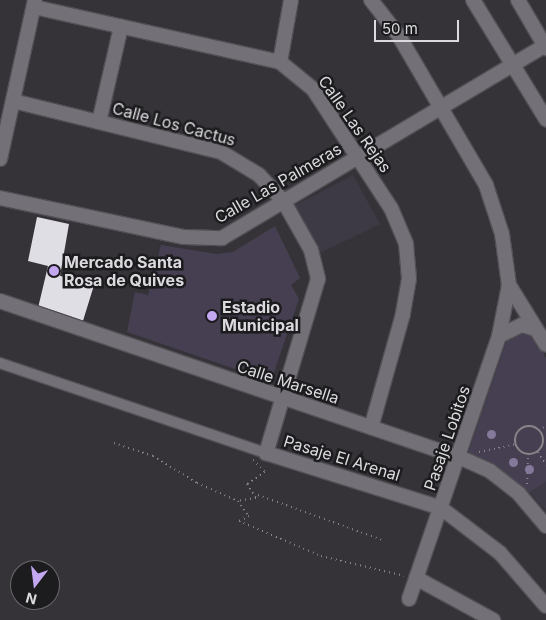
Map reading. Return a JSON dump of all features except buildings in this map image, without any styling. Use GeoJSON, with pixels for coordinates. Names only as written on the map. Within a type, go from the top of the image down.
{"type":"FeatureCollection","features":[{"type":"Feature","properties":{"kind":"street"},"geometry":{"type":"LineString","coordinates":[[280,62],[291,0]]}},
{"type":"Feature","properties":{"kind":"street"},"geometry":{"type":"LineString","coordinates":[[371,0],[399,36],[486,185],[502,234],[509,285],[546,345]]}},
{"type":"Feature","properties":{"kind":"street"},"geometry":{"type":"LineString","coordinates":[[473,0],[546,119]]}},
{"type":"Feature","properties":{"kind":"street"},"geometry":{"type":"LineString","coordinates":[[518,0],[546,46]]}},
{"type":"Feature","properties":{"kind":"street"},"geometry":{"type":"LineString","coordinates":[[0,159],[35,4]]}},
{"type":"Feature","properties":{"kind":"street","name":"Calle Las Rejas"},"geometry":{"type":"LineString","coordinates":[[35,4],[122,27],[280,62],[313,89],[391,208],[406,244],[409,279],[372,428]]}},
{"type":"Feature","properties":{"kind":"street"},"geometry":{"type":"LineString","coordinates":[[99,122],[122,27]]}},
{"type":"Feature","properties":{"kind":"street","name":"Calle Las Palmeras"},"geometry":{"type":"LineString","coordinates":[[0,198],[184,237],[212,238],[238,230],[546,46]]}},
{"type":"Feature","properties":{"kind":"street","name":"Calle Los Cactus"},"geometry":{"type":"LineString","coordinates":[[13,101],[244,161],[284,202],[311,250],[318,278],[284,400],[266,453]]}},
{"type":"Feature","properties":{"kind":"street","name":"Pasaje Lobitos"},"geometry":{"type":"LineString","coordinates":[[409,598],[460,458],[499,336],[509,285]]}},
{"type":"Feature","properties":{"kind":"street","name":"Calle Marsella"},"geometry":{"type":"LineString","coordinates":[[0,301],[284,400],[460,458],[490,471],[546,526]]}},
{"type":"Feature","properties":{"kind":"street"},"geometry":{"type":"LineString","coordinates":[[499,336],[522,325],[535,329]]}},
{"type":"Feature","properties":{"kind":"street"},"geometry":{"type":"LineString","coordinates":[[0,362],[266,453]]}},
{"type":"Feature","properties":{"kind":"street","name":"Pasaje El Arenal"},"geometry":{"type":"LineString","coordinates":[[266,453],[441,508],[500,553],[546,606]]}},
{"type":"Feature","properties":{"kind":"street"},"geometry":{"type":"LineString","coordinates":[[416,578],[493,620]]}},
{"type":"Feature","properties":{"kind":"path"},"geometry":{"type":"LineString","coordinates":[[539,431],[546,425]]}},
{"type":"Feature","properties":{"kind":"path"},"geometry":{"type":"LineString","coordinates":[[516,444],[522,428],[539,431]]}},
{"type":"Feature","properties":{"kind":"path"},"geometry":{"type":"LineString","coordinates":[[528,454],[538,451],[544,442],[539,431]]}},
{"type":"Feature","properties":{"kind":"path"},"geometry":{"type":"LineString","coordinates":[[114,443],[153,456],[197,483],[238,501],[249,516],[239,521],[279,539],[359,567],[416,578]]}},
{"type":"Feature","properties":{"kind":"path"},"geometry":{"type":"LineString","coordinates":[[460,458],[516,444]]}},
{"type":"Feature","properties":{"kind":"path"},"geometry":{"type":"LineString","coordinates":[[516,444],[528,454]]}},
{"type":"Feature","properties":{"kind":"path"},"geometry":{"type":"LineString","coordinates":[[538,451],[546,465]]}},
{"type":"Feature","properties":{"kind":"path"},"geometry":{"type":"LineString","coordinates":[[526,492],[528,454]]}},
{"type":"Feature","properties":{"kind":"path"},"geometry":{"type":"LineString","coordinates":[[252,464],[265,472],[247,484],[258,495],[382,540]]}},
{"type":"Feature","properties":{"kind":"path"},"geometry":{"type":"LineString","coordinates":[[238,501],[258,495]]}},
{"type":"Feature","properties":{"kind":"shaded area"},"geometry":{"type":"Polygon","coordinates":[[[353,175],[380,224],[318,254],[292,207],[353,175]]]}},
{"type":"Feature","properties":{"kind":"shaded area","name":"Estadio Municipal"},"geometry":{"type":"Polygon","coordinates":[[[275,226],[300,278],[291,285],[299,299],[271,381],[127,332],[135,292],[148,295],[161,245],[216,254],[233,252],[275,226]]]}},
{"type":"Feature","properties":{"kind":"shaded area"},"geometry":{"type":"Polygon","coordinates":[[[517,332],[533,337],[546,358],[546,482],[526,495],[467,456],[507,339],[517,332]]]}},
{"type":"Feature","properties":{"kind":"shaded area"},"geometry":{"type":"Polygon","coordinates":[[[546,482],[546,511],[530,493],[546,482]]]}},
{"type":"Feature","properties":{"kind":"place","name":"Mercado Santa Rosa de Quives"},"geometry":{"type":"Point","coordinates":[54,271]}},
{"type":"Feature","properties":{"kind":"place","name":"Estadio Municipal"},"geometry":{"type":"Point","coordinates":[212,316]}}]}
